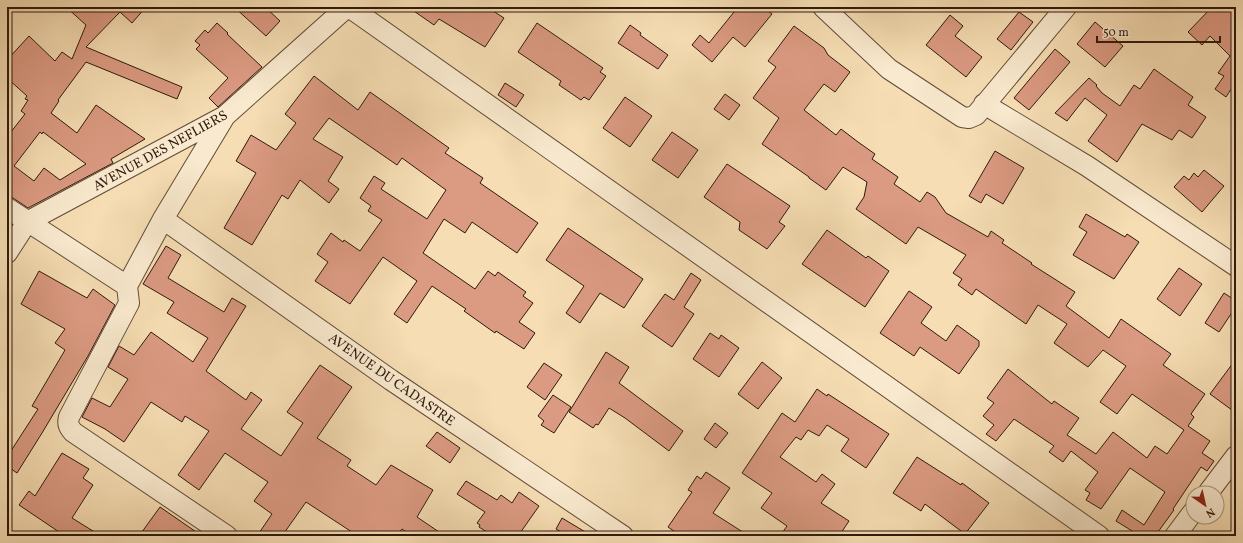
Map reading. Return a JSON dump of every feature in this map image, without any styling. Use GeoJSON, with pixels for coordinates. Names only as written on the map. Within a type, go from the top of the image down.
{"type":"FeatureCollection","features":[{"type":"Feature","properties":{"kind":"street","name":"AVENUE DES NEFLIERS"},"geometry":{"type":"LineString","coordinates":[[7,253],[27,222],[225,116],[348,7]]}},
{"type":"Feature","properties":{"kind":"street"},"geometry":{"type":"LineString","coordinates":[[348,7],[1099,536]]}},
{"type":"Feature","properties":{"kind":"street"},"geometry":{"type":"LineString","coordinates":[[823,7],[889,69],[962,117],[969,118],[976,115],[1066,7]]}},
{"type":"Feature","properties":{"kind":"street"},"geometry":{"type":"LineString","coordinates":[[984,104],[1088,166],[1236,266]]}},
{"type":"Feature","properties":{"kind":"street"},"geometry":{"type":"LineString","coordinates":[[225,116],[162,219],[127,286],[130,303],[69,417],[68,424],[73,432],[227,536]]}},
{"type":"Feature","properties":{"kind":"street"},"geometry":{"type":"LineString","coordinates":[[7,208],[127,286]]}},
{"type":"Feature","properties":{"kind":"street","name":"AVENUE DU CADASTRE"},"geometry":{"type":"LineString","coordinates":[[162,219],[391,380],[623,536]]}},
{"type":"Feature","properties":{"kind":"street"},"geometry":{"type":"LineString","coordinates":[[1214,485],[1236,456]]}},
{"type":"Feature","properties":{"kind":"street"},"geometry":{"type":"LineString","coordinates":[[1175,536],[1185,523]]}},
{"type":"Feature","properties":{"kind":"building"},"geometry":{"type":"Polygon","coordinates":[[[66,7],[146,7],[132,23],[120,12],[86,47],[182,87],[177,99],[86,62],[58,100],[59,101],[51,113],[77,133],[96,105],[145,139],[111,159],[113,163],[28,208],[13,198],[7,197],[7,137],[25,114],[21,111],[28,100],[25,99],[27,96],[7,78],[7,60],[29,36],[55,61],[62,52],[72,59],[86,25],[66,7]],[[40,132],[14,166],[34,181],[44,168],[60,180],[86,164],[43,132],[42,134],[40,132]]]}},
{"type":"Feature","properties":{"kind":"building"},"geometry":{"type":"Polygon","coordinates":[[[234,7],[265,7],[280,21],[266,36],[234,7]]]}},
{"type":"Feature","properties":{"kind":"building"},"geometry":{"type":"Polygon","coordinates":[[[408,7],[487,7],[504,18],[485,47],[439,19],[434,25],[408,7]]]}},
{"type":"Feature","properties":{"kind":"building"},"geometry":{"type":"Polygon","coordinates":[[[738,7],[763,7],[772,14],[745,47],[733,37],[712,62],[692,45],[700,35],[709,43],[738,7]]]}},
{"type":"Feature","properties":{"kind":"building"},"geometry":{"type":"Polygon","coordinates":[[[1212,7],[1224,7],[1236,16],[1236,83],[1226,97],[1215,89],[1224,76],[1218,73],[1230,56],[1210,36],[1202,45],[1188,32],[1212,7]]]}},
{"type":"Feature","properties":{"kind":"building"},"geometry":{"type":"Polygon","coordinates":[[[1019,12],[1033,22],[1011,50],[997,39],[1019,12]]]}},
{"type":"Feature","properties":{"kind":"building"},"geometry":{"type":"Polygon","coordinates":[[[950,15],[963,26],[955,36],[982,57],[966,77],[926,45],[950,15]]]}},
{"type":"Feature","properties":{"kind":"building"},"geometry":{"type":"Polygon","coordinates":[[[1095,22],[1123,46],[1105,67],[1077,44],[1095,22]]]}},
{"type":"Feature","properties":{"kind":"building"},"geometry":{"type":"Polygon","coordinates":[[[217,23],[262,67],[218,107],[209,98],[228,78],[196,49],[200,45],[195,41],[205,30],[208,33],[217,23]]]}},
{"type":"Feature","properties":{"kind":"building"},"geometry":{"type":"Polygon","coordinates":[[[537,23],[603,68],[600,72],[606,76],[589,100],[584,97],[581,100],[559,85],[561,81],[518,52],[537,23]]]}},
{"type":"Feature","properties":{"kind":"building"},"geometry":{"type":"Polygon","coordinates":[[[630,25],[641,33],[640,35],[668,55],[658,69],[618,43],[630,25]]]}},
{"type":"Feature","properties":{"kind":"building"},"geometry":{"type":"Polygon","coordinates":[[[794,26],[824,48],[828,55],[850,72],[835,92],[824,84],[804,110],[836,135],[841,129],[875,154],[872,159],[898,177],[894,184],[920,202],[927,192],[935,197],[946,213],[988,237],[991,231],[1004,240],[1002,243],[1032,263],[1031,264],[1075,292],[1066,306],[1109,338],[1121,319],[1171,354],[1163,365],[1205,394],[1191,414],[1194,417],[1188,426],[1210,441],[1202,453],[1214,461],[1207,471],[1201,467],[1189,485],[1185,485],[1185,491],[1173,509],[1174,510],[1155,536],[1136,536],[1137,534],[1116,521],[1122,510],[1144,525],[1165,492],[1130,468],[1101,509],[1086,500],[1090,493],[1085,490],[1098,472],[1071,451],[1063,462],[1049,452],[1054,446],[1014,419],[996,441],[986,434],[994,425],[983,416],[994,403],[987,398],[1008,369],[1052,404],[1054,401],[1079,418],[1067,435],[1096,454],[1113,432],[1147,458],[1155,446],[1167,454],[1184,430],[1132,394],[1117,414],[1100,402],[1126,366],[1103,350],[1088,367],[1054,343],[1067,324],[1038,305],[1026,324],[976,289],[972,295],[958,285],[962,279],[953,273],[966,255],[918,227],[906,244],[856,209],[864,197],[867,182],[843,167],[826,190],[762,144],[779,118],[753,98],[776,67],[768,61],[794,26]]]}},
{"type":"Feature","properties":{"kind":"building"},"geometry":{"type":"Polygon","coordinates":[[[1055,49],[1070,62],[1029,110],[1014,98],[1055,49]]]}},
{"type":"Feature","properties":{"kind":"building"},"geometry":{"type":"Polygon","coordinates":[[[1154,69],[1193,97],[1188,105],[1206,117],[1192,138],[1179,130],[1172,140],[1142,124],[1117,162],[1088,141],[1107,115],[1085,98],[1067,121],[1055,113],[1089,78],[1097,85],[1096,86],[1102,93],[1120,106],[1134,85],[1140,89],[1154,69]]]}},
{"type":"Feature","properties":{"kind":"building"},"geometry":{"type":"Polygon","coordinates":[[[314,76],[358,110],[370,92],[449,148],[445,153],[483,178],[480,183],[538,223],[517,253],[472,222],[465,233],[444,219],[423,253],[475,289],[488,271],[495,276],[498,272],[526,292],[523,296],[533,303],[519,322],[535,333],[524,349],[496,331],[495,333],[464,311],[466,309],[432,286],[407,323],[394,314],[417,281],[383,257],[350,304],[315,281],[328,262],[317,254],[331,233],[343,242],[344,240],[360,251],[382,220],[368,211],[371,206],[360,198],[374,176],[385,183],[381,189],[427,219],[446,190],[402,158],[397,165],[329,118],[313,139],[343,157],[328,181],[339,189],[329,203],[300,180],[288,199],[282,195],[252,245],[224,228],[256,173],[236,161],[251,135],[276,150],[296,123],[285,114],[314,76]]]}},
{"type":"Feature","properties":{"kind":"building"},"geometry":{"type":"Polygon","coordinates":[[[505,83],[524,95],[516,107],[498,95],[505,83]]]}},
{"type":"Feature","properties":{"kind":"building"},"geometry":{"type":"Polygon","coordinates":[[[725,94],[740,105],[729,120],[714,109],[725,94]]]}},
{"type":"Feature","properties":{"kind":"building"},"geometry":{"type":"Polygon","coordinates":[[[625,97],[652,116],[630,147],[603,128],[625,97]]]}},
{"type":"Feature","properties":{"kind":"building"},"geometry":{"type":"Polygon","coordinates":[[[672,132],[698,150],[678,178],[652,160],[672,132]]]}},
{"type":"Feature","properties":{"kind":"building"},"geometry":{"type":"Polygon","coordinates":[[[995,151],[1024,168],[1003,204],[986,194],[981,203],[969,196],[995,151]]]}},
{"type":"Feature","properties":{"kind":"building"},"geometry":{"type":"Polygon","coordinates":[[[727,164],[790,206],[779,222],[785,226],[767,249],[739,230],[740,222],[704,197],[727,164]]]}},
{"type":"Feature","properties":{"kind":"building"},"geometry":{"type":"Polygon","coordinates":[[[1204,170],[1224,186],[1202,212],[1174,187],[1184,176],[1189,180],[1194,173],[1198,177],[1204,170]]]}},
{"type":"Feature","properties":{"kind":"building"},"geometry":{"type":"Polygon","coordinates":[[[1086,214],[1125,237],[1127,234],[1139,242],[1114,279],[1073,255],[1087,232],[1079,227],[1086,214]]]}},
{"type":"Feature","properties":{"kind":"building"},"geometry":{"type":"Polygon","coordinates":[[[568,228],[643,279],[624,308],[600,293],[580,323],[566,313],[584,286],[546,260],[568,228]]]}},
{"type":"Feature","properties":{"kind":"building"},"geometry":{"type":"Polygon","coordinates":[[[827,230],[866,258],[868,256],[889,271],[865,307],[802,264],[827,230]]]}},
{"type":"Feature","properties":{"kind":"building"},"geometry":{"type":"Polygon","coordinates":[[[166,246],[181,255],[168,278],[224,312],[232,298],[246,306],[206,371],[246,400],[251,392],[262,400],[241,429],[281,456],[303,423],[287,412],[320,365],[352,387],[317,438],[351,460],[347,466],[376,485],[391,465],[433,490],[417,517],[445,536],[412,536],[402,529],[397,536],[358,536],[306,502],[282,536],[257,536],[272,514],[254,501],[268,482],[225,453],[199,490],[178,475],[209,431],[185,416],[182,422],[151,402],[124,442],[105,429],[82,417],[92,398],[110,407],[128,379],[108,367],[119,346],[134,355],[151,332],[193,362],[208,338],[167,313],[174,302],[143,284],[166,246]]]}},
{"type":"Feature","properties":{"kind":"building"},"geometry":{"type":"Polygon","coordinates":[[[1179,268],[1202,284],[1180,316],[1157,299],[1179,268]]]}},
{"type":"Feature","properties":{"kind":"building"},"geometry":{"type":"Polygon","coordinates":[[[39,271],[87,298],[93,289],[115,305],[88,356],[17,473],[7,466],[7,457],[38,409],[32,406],[65,350],[55,343],[65,329],[21,304],[39,271]]]}},
{"type":"Feature","properties":{"kind":"building"},"geometry":{"type":"Polygon","coordinates":[[[691,273],[701,280],[684,307],[694,314],[672,347],[642,326],[665,294],[674,300],[691,273]]]}},
{"type":"Feature","properties":{"kind":"building"},"geometry":{"type":"Polygon","coordinates":[[[909,291],[932,307],[921,323],[946,341],[957,325],[979,341],[979,346],[959,374],[920,347],[914,356],[880,333],[909,291]]]}},
{"type":"Feature","properties":{"kind":"building"},"geometry":{"type":"Polygon","coordinates":[[[1224,293],[1236,301],[1236,317],[1231,314],[1219,332],[1205,323],[1224,293]]]}},
{"type":"Feature","properties":{"kind":"building"},"geometry":{"type":"Polygon","coordinates":[[[710,333],[719,339],[721,335],[739,348],[719,377],[693,359],[710,333]]]}},
{"type":"Feature","properties":{"kind":"building"},"geometry":{"type":"Polygon","coordinates":[[[606,352],[629,367],[619,383],[683,431],[669,451],[609,408],[598,425],[596,424],[593,428],[569,412],[606,352]]]}},
{"type":"Feature","properties":{"kind":"building"},"geometry":{"type":"Polygon","coordinates":[[[1236,359],[1236,413],[1210,394],[1236,359]]]}},
{"type":"Feature","properties":{"kind":"building"},"geometry":{"type":"Polygon","coordinates":[[[762,362],[782,378],[758,409],[738,394],[762,362]]]}},
{"type":"Feature","properties":{"kind":"building"},"geometry":{"type":"Polygon","coordinates":[[[544,363],[562,375],[545,400],[527,387],[544,363]]]}},
{"type":"Feature","properties":{"kind":"building"},"geometry":{"type":"Polygon","coordinates":[[[817,389],[827,396],[828,394],[889,434],[866,468],[841,451],[849,439],[827,425],[819,436],[808,430],[801,440],[796,437],[780,457],[816,482],[822,474],[835,484],[821,503],[849,521],[839,536],[823,536],[816,531],[813,536],[780,536],[787,526],[761,508],[772,493],[742,473],[782,413],[795,422],[817,389]]]}},
{"type":"Feature","properties":{"kind":"building"},"geometry":{"type":"Polygon","coordinates":[[[553,395],[571,407],[554,433],[541,425],[544,421],[538,416],[553,395]]]}},
{"type":"Feature","properties":{"kind":"building"},"geometry":{"type":"Polygon","coordinates":[[[715,423],[728,433],[716,448],[704,439],[715,423]]]}},
{"type":"Feature","properties":{"kind":"building"},"geometry":{"type":"Polygon","coordinates":[[[437,432],[460,448],[450,463],[426,446],[437,432]]]}},
{"type":"Feature","properties":{"kind":"building"},"geometry":{"type":"Polygon","coordinates":[[[62,453],[89,469],[83,478],[93,485],[72,518],[101,536],[65,536],[19,505],[29,491],[35,496],[62,453]]]}},
{"type":"Feature","properties":{"kind":"building"},"geometry":{"type":"Polygon","coordinates":[[[917,457],[961,485],[962,483],[989,503],[965,534],[925,504],[921,511],[893,493],[917,457]]]}},
{"type":"Feature","properties":{"kind":"building"},"geometry":{"type":"Polygon","coordinates":[[[706,472],[730,488],[713,513],[749,536],[681,536],[668,527],[692,492],[688,490],[697,476],[701,479],[706,472]]]}},
{"type":"Feature","properties":{"kind":"building"},"geometry":{"type":"Polygon","coordinates":[[[466,481],[497,500],[501,495],[512,503],[519,492],[539,506],[518,536],[493,536],[479,527],[480,525],[477,523],[485,512],[457,494],[466,481]]]}},
{"type":"Feature","properties":{"kind":"building"},"geometry":{"type":"Polygon","coordinates":[[[160,507],[202,536],[139,536],[160,507]]]}},
{"type":"Feature","properties":{"kind":"building"},"geometry":{"type":"Polygon","coordinates":[[[562,518],[592,536],[568,536],[556,529],[562,518]]]}}]}
